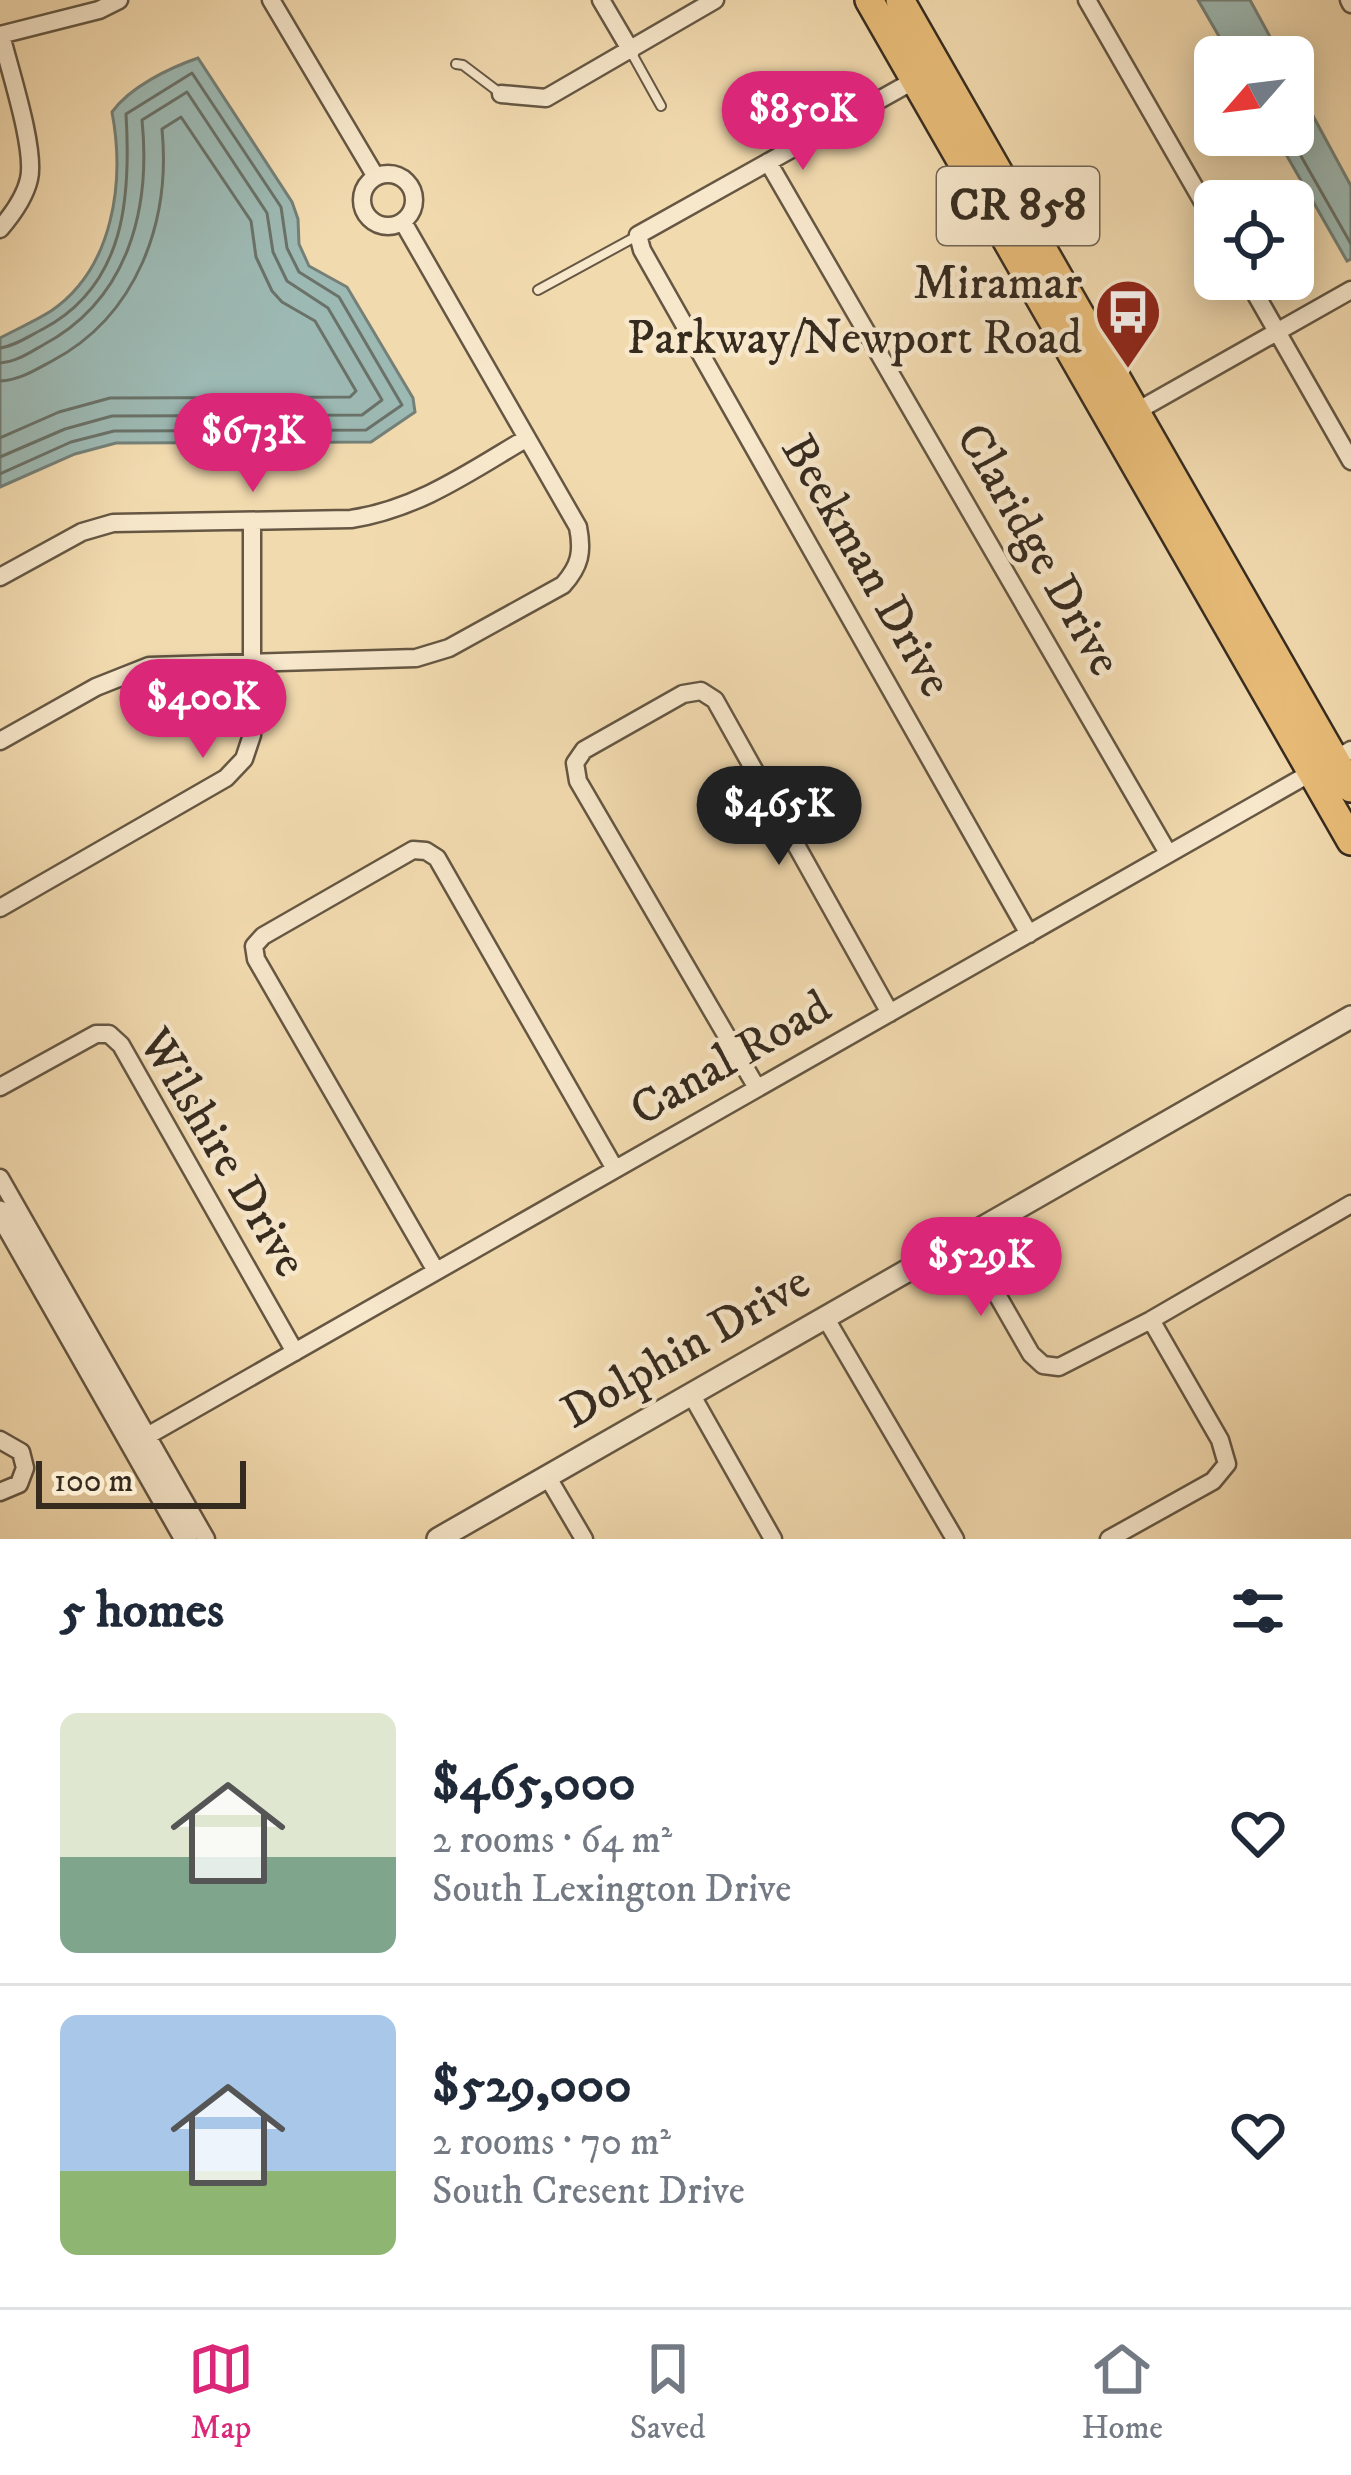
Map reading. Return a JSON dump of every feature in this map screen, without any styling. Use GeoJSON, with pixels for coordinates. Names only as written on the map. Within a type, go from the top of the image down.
{"type":"FeatureCollection","features":[{"type":"Feature","properties":{"kind":"main road","name":"CR 858"},"geometry":{"type":"LineString","coordinates":[[869,0],[927,74],[1124,418],[1351,788]]}},
{"type":"Feature","properties":{"kind":"main road","name":"CR 858"},"geometry":{"type":"LineString","coordinates":[[900,0],[927,74]]}},
{"type":"Feature","properties":{"kind":"main road","name":"CR 858"},"geometry":{"type":"LineString","coordinates":[[1333,760],[1351,841]]}},
{"type":"Feature","properties":{"kind":"street"},"geometry":{"type":"LineString","coordinates":[[0,230],[20,202],[30,177],[29,152],[0,35],[98,10],[118,0]]}},
{"type":"Feature","properties":{"kind":"street"},"geometry":{"type":"LineString","coordinates":[[271,0],[376,177]]}},
{"type":"Feature","properties":{"kind":"street"},"geometry":{"type":"LineString","coordinates":[[602,0],[631,51]]}},
{"type":"Feature","properties":{"kind":"street"},"geometry":{"type":"LineString","coordinates":[[501,94],[546,98],[715,0]]}},
{"type":"Feature","properties":{"kind":"street"},"geometry":{"type":"LineString","coordinates":[[1088,0],[1194,186]]}},
{"type":"Feature","properties":{"kind":"street"},"geometry":{"type":"LineString","coordinates":[[638,235],[927,74]]}},
{"type":"Feature","properties":{"kind":"street","name":"Claridge Drive"},"geometry":{"type":"LineString","coordinates":[[768,162],[1168,853]]}},
{"type":"Feature","properties":{"kind":"street"},"geometry":{"type":"LineString","coordinates":[[393,174],[408,183],[414,199],[403,222],[379,225],[366,214],[364,189],[376,177],[393,174]]}},
{"type":"Feature","properties":{"kind":"street"},"geometry":{"type":"LineString","coordinates":[[0,741],[96,687],[148,666],[416,658],[449,647],[562,585],[575,571],[583,550],[578,527],[403,222]]}},
{"type":"Feature","properties":{"kind":"street","name":"Beekman Drive"},"geometry":{"type":"LineString","coordinates":[[638,235],[642,250],[1029,934]]}},
{"type":"Feature","properties":{"kind":"street"},"geometry":{"type":"LineString","coordinates":[[1124,418],[1351,290]]}},
{"type":"Feature","properties":{"kind":"street"},"geometry":{"type":"LineString","coordinates":[[1259,300],[1351,461]]}},
{"type":"Feature","properties":{"kind":"street"},"geometry":{"type":"LineString","coordinates":[[0,577],[82,532],[113,523],[379,514],[432,494],[527,438]]}},
{"type":"Feature","properties":{"kind":"street"},"geometry":{"type":"LineString","coordinates":[[0,908],[226,778],[244,759],[252,735],[252,521]]}},
{"type":"Feature","properties":{"kind":"street"},"geometry":{"type":"LineString","coordinates":[[758,1088],[578,781],[575,763],[584,750],[683,694],[701,691],[715,700],[890,1013]]}},
{"type":"Feature","properties":{"kind":"street","name":"Canal Road"},"geometry":{"type":"LineString","coordinates":[[149,1435],[1333,760]]}},
{"type":"Feature","properties":{"kind":"street"},"geometry":{"type":"LineString","coordinates":[[436,1271],[256,959],[254,946],[262,935],[413,850],[427,851],[437,858],[615,1169]]}},
{"type":"Feature","properties":{"kind":"street","name":"Dolphin Drive"},"geometry":{"type":"LineString","coordinates":[[438,1539],[1351,1017]]}},
{"type":"Feature","properties":{"kind":"street","name":"Wilshire Drive"},"geometry":{"type":"LineString","coordinates":[[0,1087],[96,1034],[109,1034],[121,1045],[295,1352]]}},
{"type":"Feature","properties":{"kind":"street"},"geometry":{"type":"LineString","coordinates":[[0,1178],[206,1539]]}},
{"type":"Feature","properties":{"kind":"street"},"geometry":{"type":"LineString","coordinates":[[964,1237],[1031,1354],[1042,1365],[1059,1367],[1151,1320],[1351,1204]]}},
{"type":"Feature","properties":{"kind":"street"},"geometry":{"type":"LineString","coordinates":[[0,1212],[186,1539]]}},
{"type":"Feature","properties":{"kind":"street"},"geometry":{"type":"LineString","coordinates":[[825,1317],[955,1539]]}},
{"type":"Feature","properties":{"kind":"street"},"geometry":{"type":"LineString","coordinates":[[1109,1539],[1213,1481],[1227,1464],[1220,1440],[1151,1320]]}},
{"type":"Feature","properties":{"kind":"street"},"geometry":{"type":"LineString","coordinates":[[691,1394],[773,1539]]}},
{"type":"Feature","properties":{"kind":"street"},"geometry":{"type":"LineString","coordinates":[[0,1440],[16,1446],[26,1468],[19,1484],[0,1492]]}},
{"type":"Feature","properties":{"kind":"street"},"geometry":{"type":"LineString","coordinates":[[548,1476],[584,1539]]}},
{"type":"Feature","properties":{"kind":"lane"},"geometry":{"type":"LineString","coordinates":[[631,51],[661,106]]}},
{"type":"Feature","properties":{"kind":"lane"},"geometry":{"type":"LineString","coordinates":[[456,64],[501,94]]}},
{"type":"Feature","properties":{"kind":"lane"},"geometry":{"type":"LineString","coordinates":[[538,290],[638,235]]}},
{"type":"Feature","properties":{"kind":"water"},"geometry":{"type":"Polygon","coordinates":[[[1198,0],[1250,0],[1270,36],[1219,36],[1198,0]]]}},
{"type":"Feature","properties":{"kind":"water"},"geometry":{"type":"Polygon","coordinates":[[[198,58],[292,202],[299,244],[309,266],[347,287],[413,398],[415,412],[371,442],[116,443],[75,454],[0,487],[0,338],[51,311],[72,293],[101,247],[115,194],[112,112],[151,79],[198,58]]]}},
{"type":"Feature","properties":{"kind":"water"},"geometry":{"type":"Polygon","coordinates":[[[1314,118],[1351,186],[1351,259],[1347,261],[1314,203],[1314,180],[1301,180],[1287,156],[1314,156],[1314,118]]]}},
{"type":"Feature","properties":{"kind":"place","name":"Miramar Parkway/Newport Road"},"geometry":{"type":"Point","coordinates":[1128,371]}}]}
